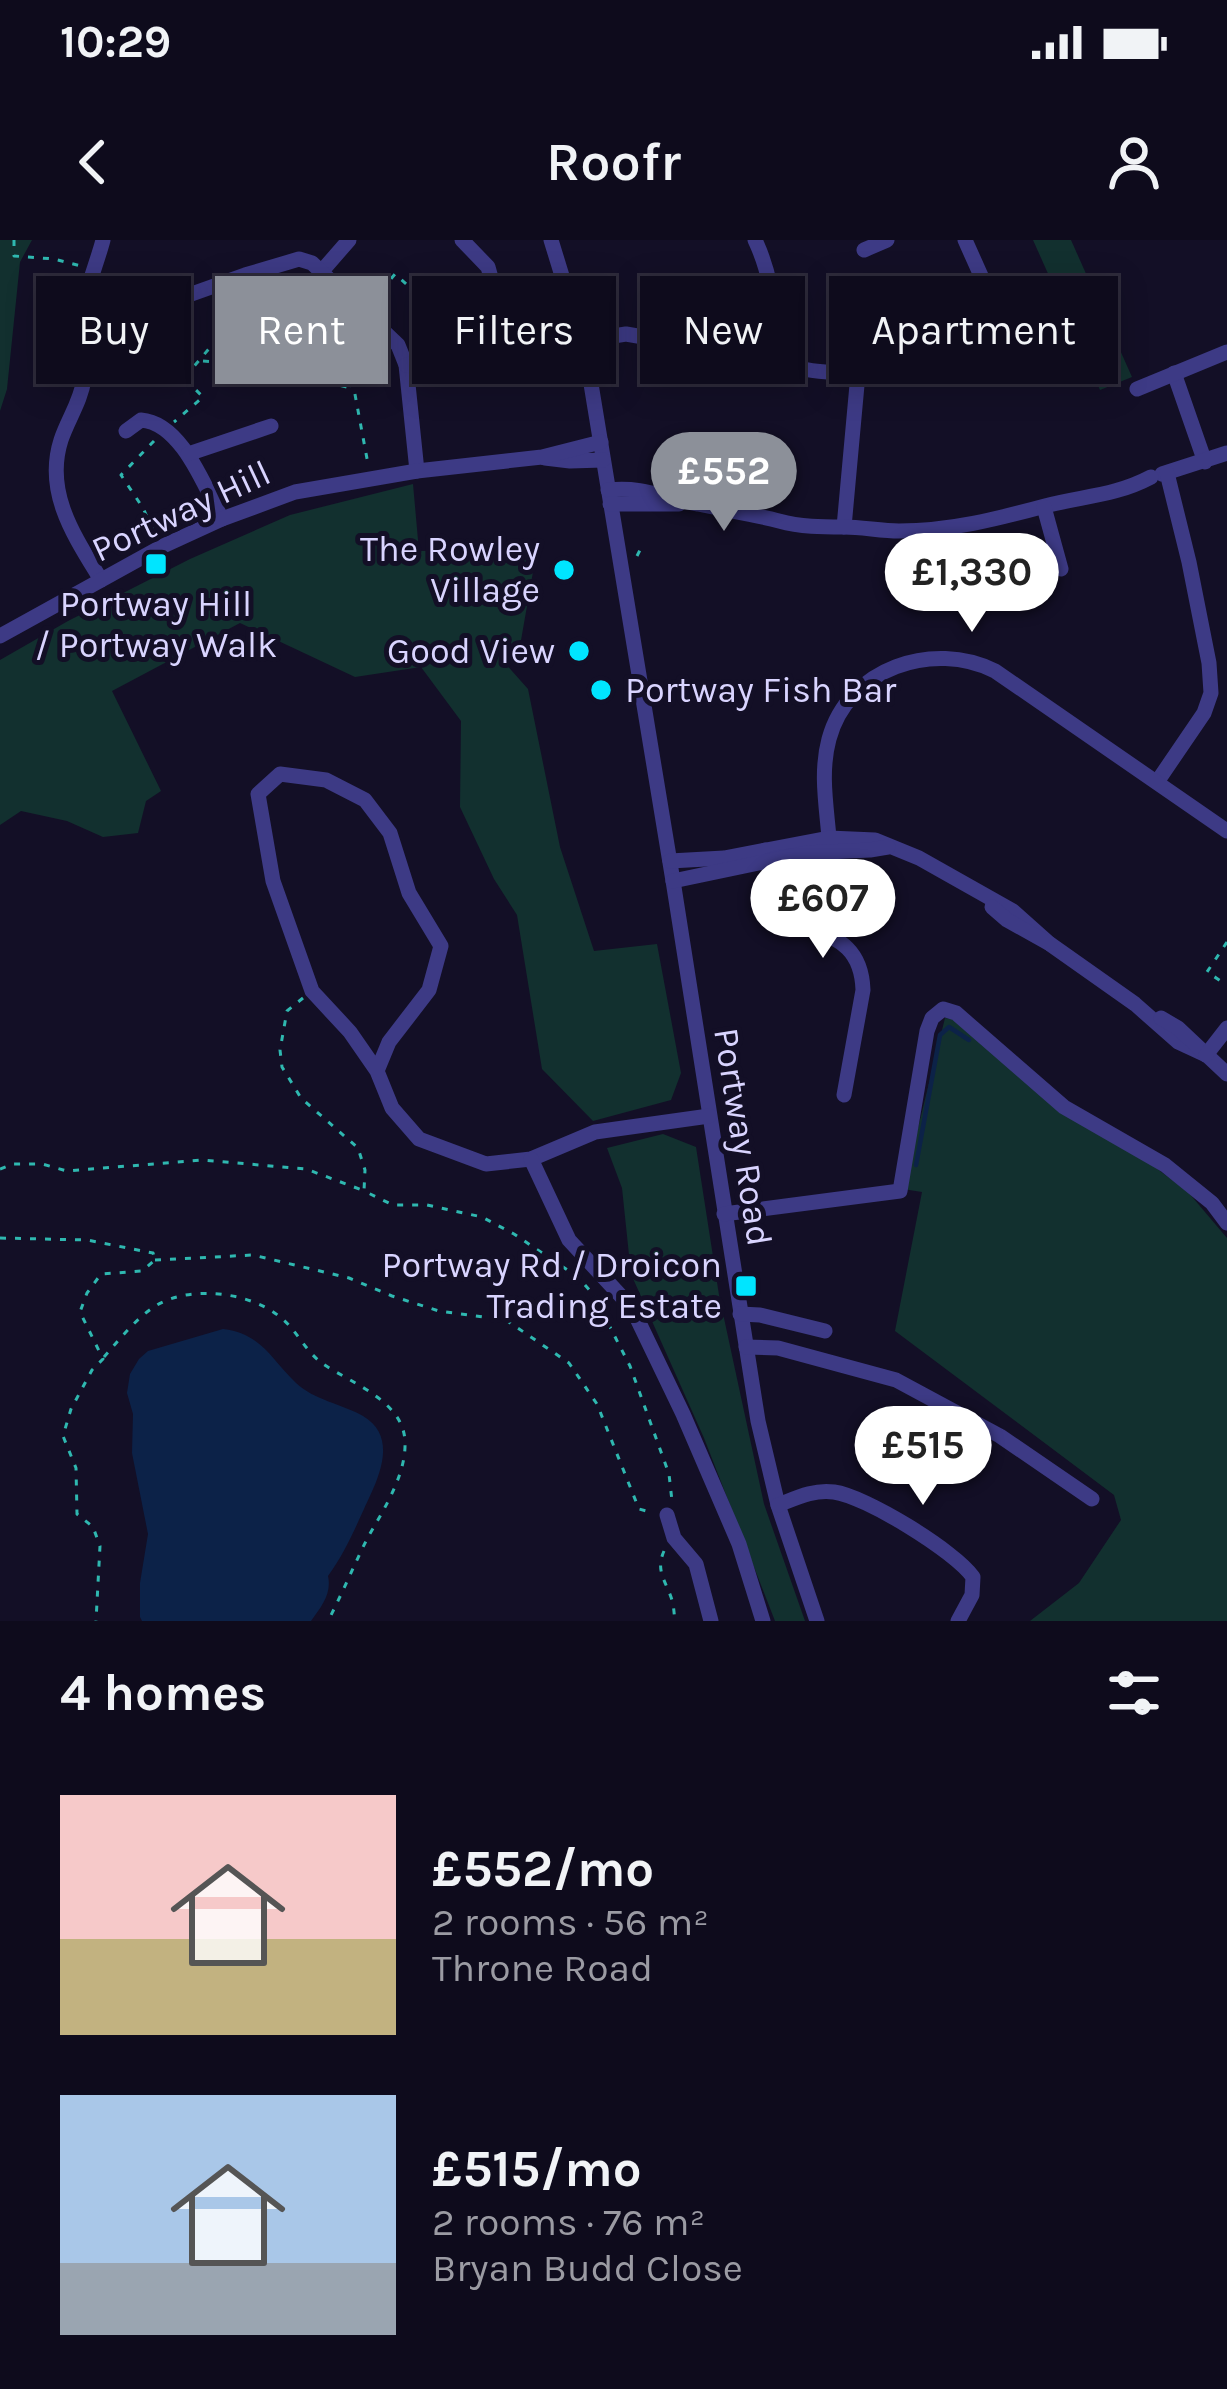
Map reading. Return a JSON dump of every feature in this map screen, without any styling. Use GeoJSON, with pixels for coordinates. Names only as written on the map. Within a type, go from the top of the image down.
{"type":"FeatureCollection","features":[{"type":"Feature","properties":{"kind":"street"},"geometry":{"type":"LineString","coordinates":[[92,276],[103,240]]}},
{"type":"Feature","properties":{"kind":"street"},"geometry":{"type":"LineString","coordinates":[[322,271],[349,240]]}},
{"type":"Feature","properties":{"kind":"street"},"geometry":{"type":"LineString","coordinates":[[462,240],[488,267],[491,276]]}},
{"type":"Feature","properties":{"kind":"street","name":"Portway Road"},"geometry":{"type":"LineString","coordinates":[[551,240],[562,276]]}},
{"type":"Feature","properties":{"kind":"street"},"geometry":{"type":"LineString","coordinates":[[755,240],[770,279],[784,363],[829,371]]}},
{"type":"Feature","properties":{"kind":"street"},"geometry":{"type":"LineString","coordinates":[[864,250],[886,240]]}},
{"type":"Feature","properties":{"kind":"street"},"geometry":{"type":"LineString","coordinates":[[964,240],[980,276]]}},
{"type":"Feature","properties":{"kind":"street"},"geometry":{"type":"LineString","coordinates":[[191,294],[299,259],[327,276]]}},
{"type":"Feature","properties":{"kind":"street"},"geometry":{"type":"LineString","coordinates":[[388,336],[406,365],[418,471]]}},
{"type":"Feature","properties":{"kind":"street"},"geometry":{"type":"LineString","coordinates":[[1137,389],[1227,352]]}},
{"type":"Feature","properties":{"kind":"street"},"geometry":{"type":"LineString","coordinates":[[406,365],[412,364]]}},
{"type":"Feature","properties":{"kind":"street"},"geometry":{"type":"LineString","coordinates":[[1174,373],[1205,462]]}},
{"type":"Feature","properties":{"kind":"street"},"geometry":{"type":"LineString","coordinates":[[83,384],[60,442],[58,496],[71,530],[101,580]]}},
{"type":"Feature","properties":{"kind":"street","name":"Portway Road"},"geometry":{"type":"LineString","coordinates":[[589,384],[758,1421],[778,1505],[817,1621]]}},
{"type":"Feature","properties":{"kind":"street"},"geometry":{"type":"LineString","coordinates":[[844,527],[857,384]]}},
{"type":"Feature","properties":{"kind":"street"},"geometry":{"type":"LineString","coordinates":[[126,431],[141,420],[164,430],[188,454],[222,519]]}},
{"type":"Feature","properties":{"kind":"street"},"geometry":{"type":"LineString","coordinates":[[188,454],[271,426]]}},
{"type":"Feature","properties":{"kind":"street","name":"Portway Hill"},"geometry":{"type":"LineString","coordinates":[[0,636],[161,547],[295,492],[370,477],[602,451]]}},
{"type":"Feature","properties":{"kind":"street"},"geometry":{"type":"LineString","coordinates":[[609,497],[694,504],[818,528],[944,528],[1074,500],[1092,489],[1227,454]]}},
{"type":"Feature","properties":{"kind":"street"},"geometry":{"type":"LineString","coordinates":[[1157,782],[1204,713],[1211,693],[1189,562],[1159,475]]}},
{"type":"Feature","properties":{"kind":"street"},"geometry":{"type":"LineString","coordinates":[[1044,506],[1061,568]]}},
{"type":"Feature","properties":{"kind":"street"},"geometry":{"type":"LineString","coordinates":[[830,845],[823,776],[835,721],[876,676],[913,659],[959,658],[995,671],[1227,831]]}},
{"type":"Feature","properties":{"kind":"street"},"geometry":{"type":"LineString","coordinates":[[377,1071],[389,1042],[429,990],[440,946],[409,892],[390,833],[364,800],[326,780],[280,774],[258,794],[273,881],[311,991],[350,1032],[377,1071],[392,1108],[419,1139],[487,1164],[530,1159],[595,1132],[709,1116]]}},
{"type":"Feature","properties":{"kind":"street"},"geometry":{"type":"LineString","coordinates":[[670,861],[766,855],[875,840],[919,858],[1013,911],[1050,944],[1178,1028],[1227,1074]]}},
{"type":"Feature","properties":{"kind":"street"},"geometry":{"type":"LineString","coordinates":[[673,880],[766,855]]}},
{"type":"Feature","properties":{"kind":"street"},"geometry":{"type":"LineString","coordinates":[[766,855],[779,910],[840,940],[863,974],[844,1095]]}},
{"type":"Feature","properties":{"kind":"street"},"geometry":{"type":"LineString","coordinates":[[724,1214],[900,1191],[927,1031],[932,1018],[943,1009],[956,1013],[1064,1107],[1165,1165],[1212,1203],[1227,1223]]}},
{"type":"Feature","properties":{"kind":"street"},"geometry":{"type":"LineString","coordinates":[[1206,1055],[1227,1028]]}},
{"type":"Feature","properties":{"kind":"street"},"geometry":{"type":"LineString","coordinates":[[530,1159],[569,1240],[632,1308],[739,1544],[764,1621]]}},
{"type":"Feature","properties":{"kind":"street"},"geometry":{"type":"LineString","coordinates":[[740,1314],[825,1331]]}},
{"type":"Feature","properties":{"kind":"street"},"geometry":{"type":"LineString","coordinates":[[746,1347],[778,1348],[896,1380],[1000,1436],[1092,1499]]}},
{"type":"Feature","properties":{"kind":"street"},"geometry":{"type":"LineString","coordinates":[[778,1505],[807,1494],[835,1492],[944,1549],[973,1577],[972,1595],[958,1621]]}},
{"type":"Feature","properties":{"kind":"street"},"geometry":{"type":"LineString","coordinates":[[667,1515],[674,1538],[696,1564],[711,1621]]}},
{"type":"Feature","properties":{"kind":"path"},"geometry":{"type":"LineString","coordinates":[[14,240],[14,256],[94,269]]}},
{"type":"Feature","properties":{"kind":"path"},"geometry":{"type":"LineString","coordinates":[[388,281],[394,274],[412,290]]}},
{"type":"Feature","properties":{"kind":"path"},"geometry":{"type":"LineString","coordinates":[[201,361],[226,363],[274,335],[320,381],[354,389]]}},
{"type":"Feature","properties":{"kind":"path"},"geometry":{"type":"LineString","coordinates":[[191,371],[215,343]]}},
{"type":"Feature","properties":{"kind":"path"},"geometry":{"type":"LineString","coordinates":[[161,547],[121,475],[203,398],[188,384]]}},
{"type":"Feature","properties":{"kind":"path"},"geometry":{"type":"LineString","coordinates":[[349,384],[370,477]]}},
{"type":"Feature","properties":{"kind":"path"},"geometry":{"type":"LineString","coordinates":[[637,556],[642,545]]}},
{"type":"Feature","properties":{"kind":"path"},"geometry":{"type":"LineString","coordinates":[[1227,942],[1207,972],[1227,985]]}},
{"type":"Feature","properties":{"kind":"path"},"geometry":{"type":"LineString","coordinates":[[311,991],[287,1011],[282,1067],[301,1098],[358,1148],[365,1170],[364,1191]]}},
{"type":"Feature","properties":{"kind":"path"},"geometry":{"type":"LineString","coordinates":[[0,1169],[42,1164],[67,1171],[202,1160],[306,1169],[393,1204],[427,1205],[482,1217],[578,1277],[593,1294],[631,1366],[673,1498],[667,1515],[639,1509],[597,1404],[569,1363],[506,1319],[439,1311],[349,1278],[253,1255],[154,1260],[142,1271],[101,1274],[80,1312],[103,1358]]}},
{"type":"Feature","properties":{"kind":"path"},"geometry":{"type":"LineString","coordinates":[[0,1238],[87,1240],[154,1253],[154,1260]]}},
{"type":"Feature","properties":{"kind":"path"},"geometry":{"type":"LineString","coordinates":[[96,1621],[100,1546],[93,1527],[77,1514],[76,1468],[63,1436],[71,1409],[92,1370],[157,1305],[176,1296],[226,1295],[257,1303],[283,1318],[309,1354],[370,1393],[401,1420],[406,1446],[388,1503],[328,1621]]}},
{"type":"Feature","properties":{"kind":"path"},"geometry":{"type":"LineString","coordinates":[[675,1621],[672,1598],[659,1567],[660,1555],[669,1545],[681,1547]]}},
{"type":"Feature","properties":{"kind":"green space"},"geometry":{"type":"Polygon","coordinates":[[[0,240],[32,240],[20,262],[7,389],[0,411],[0,240]]]}},
{"type":"Feature","properties":{"kind":"green space"},"geometry":{"type":"Polygon","coordinates":[[[1033,240],[1071,240],[1087,276],[1049,276],[1033,240]]]}},
{"type":"Feature","properties":{"kind":"green space"},"geometry":{"type":"Polygon","coordinates":[[[1118,346],[1132,377],[1118,383],[1118,346]]]}},
{"type":"Feature","properties":{"kind":"green space"},"geometry":{"type":"Polygon","coordinates":[[[413,484],[419,551],[537,549],[520,646],[505,663],[528,689],[560,847],[594,951],[657,944],[681,1073],[671,1100],[593,1121],[542,1069],[517,915],[460,807],[461,721],[421,667],[355,677],[240,623],[112,691],[161,791],[146,801],[138,833],[103,837],[67,821],[21,811],[0,825],[0,660],[190,559],[290,515],[413,484]]]}},
{"type":"Feature","properties":{"kind":"green space"},"geometry":{"type":"Polygon","coordinates":[[[945,1018],[959,1020],[1188,1192],[1227,1238],[1227,1621],[1030,1621],[1079,1583],[1121,1520],[1114,1495],[895,1331],[922,1192],[903,1189],[945,1018]]]}},
{"type":"Feature","properties":{"kind":"green space"},"geometry":{"type":"Polygon","coordinates":[[[663,1134],[696,1147],[719,1295],[764,1504],[805,1621],[775,1621],[704,1438],[631,1274],[622,1188],[607,1148],[663,1134]]]}},
{"type":"Feature","properties":{"kind":"water"},"geometry":{"type":"Polygon","coordinates":[[[223,1329],[256,1342],[303,1389],[363,1416],[381,1436],[382,1460],[375,1486],[328,1576],[327,1594],[311,1621],[142,1621],[140,1617],[148,1534],[132,1453],[130,1374],[148,1351],[223,1329]]]}},
{"type":"Feature","properties":{"kind":"waterway"},"geometry":{"type":"LineString","coordinates":[[916,1165],[940,1035],[949,1027],[969,1040]]}},
{"type":"Feature","properties":{"kind":"place","name":"Portway Hill / Portway Walk"},"geometry":{"type":"Point","coordinates":[156,564]}},
{"type":"Feature","properties":{"kind":"place","name":"The Rowley Village"},"geometry":{"type":"Point","coordinates":[564,570]}},
{"type":"Feature","properties":{"kind":"place","name":"Good View"},"geometry":{"type":"Point","coordinates":[579,651]}},
{"type":"Feature","properties":{"kind":"place","name":"Portway Fish Bar"},"geometry":{"type":"Point","coordinates":[601,690]}},
{"type":"Feature","properties":{"kind":"place","name":"Portway Rd / Droicon Trading Estate"},"geometry":{"type":"Point","coordinates":[746,1286]}}]}
